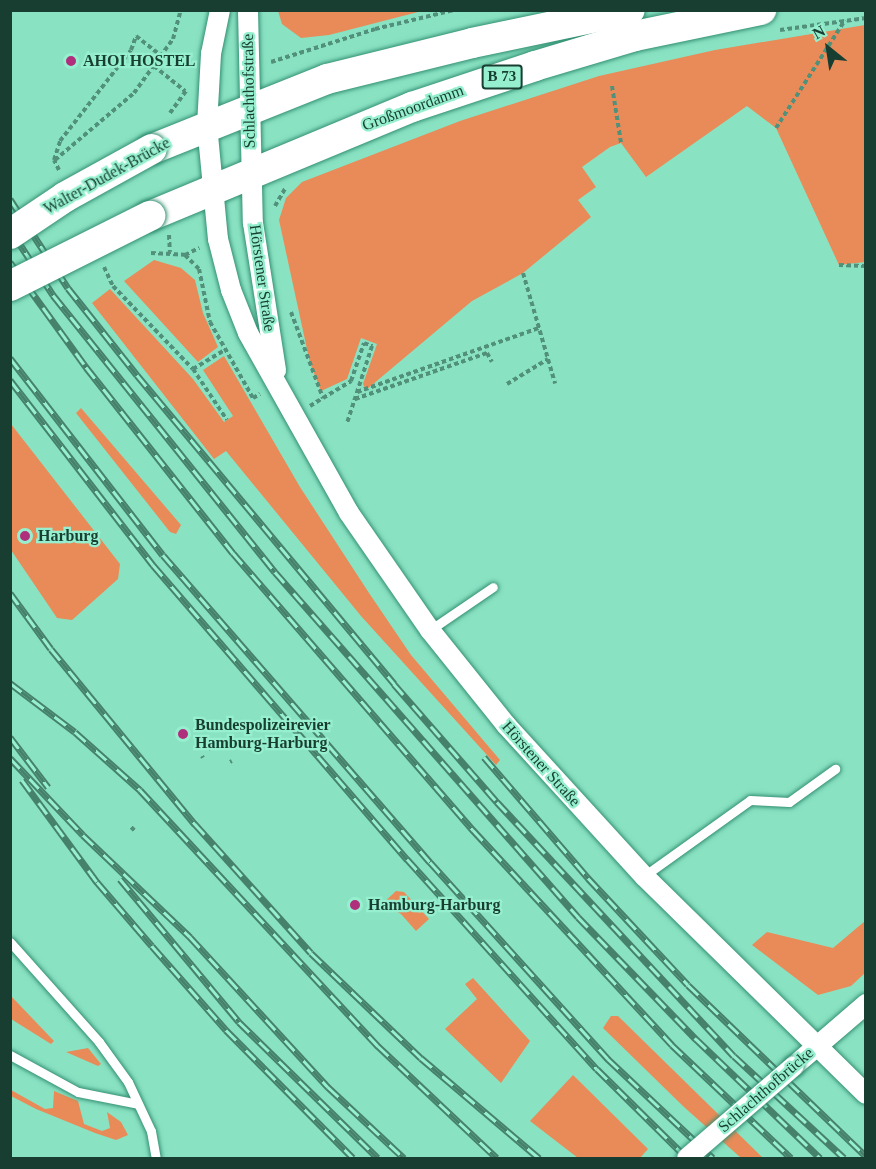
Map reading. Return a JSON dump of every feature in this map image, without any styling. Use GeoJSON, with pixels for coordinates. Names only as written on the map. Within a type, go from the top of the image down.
{"type":"FeatureCollection","features":[{"type":"Feature","properties":{"kind":"main road","name":"B 73"},"geometry":{"type":"LineString","coordinates":[[207,124],[369,67],[630,10]]}},
{"type":"Feature","properties":{"kind":"main road","name":"Großmoordamm"},"geometry":{"type":"LineString","coordinates":[[211,189],[412,107],[544,62],[635,36],[764,21]]}},
{"type":"Feature","properties":{"kind":"main road","name":"Walter-Dudek-Brücke"},"geometry":{"type":"LineString","coordinates":[[10,234],[65,197],[152,148],[207,124]]}},
{"type":"Feature","properties":{"kind":"main road","name":"B 73"},"geometry":{"type":"LineString","coordinates":[[10,286],[150,216],[211,189]]}},
{"type":"Feature","properties":{"kind":"street","name":"Schlachthofstraße"},"geometry":{"type":"LineString","coordinates":[[211,189],[207,124],[220,10]]}},
{"type":"Feature","properties":{"kind":"street","name":"Schlachthofstraße"},"geometry":{"type":"LineString","coordinates":[[248,10],[251,171]]}},
{"type":"Feature","properties":{"kind":"street","name":"Hörstener Straße"},"geometry":{"type":"LineString","coordinates":[[251,171],[260,279],[279,384]]}},
{"type":"Feature","properties":{"kind":"street","name":"Hörstener Straße"},"geometry":{"type":"LineString","coordinates":[[211,189],[231,290],[248,333],[279,384],[349,513],[430,630],[506,725],[644,876],[866,1094]]}},
{"type":"Feature","properties":{"kind":"street","name":"Schlachthofbrücke"},"geometry":{"type":"LineString","coordinates":[[687,1158],[866,1004]]}},
{"type":"Feature","properties":{"kind":"lane"},"geometry":{"type":"LineString","coordinates":[[430,630],[494,587]]}},
{"type":"Feature","properties":{"kind":"lane"},"geometry":{"type":"LineString","coordinates":[[644,876],[750,800],[789,802],[835,769]]}},
{"type":"Feature","properties":{"kind":"lane"},"geometry":{"type":"LineString","coordinates":[[10,942],[99,1042],[128,1082],[151,1131],[156,1158]]}},
{"type":"Feature","properties":{"kind":"lane"},"geometry":{"type":"LineString","coordinates":[[10,1055],[78,1092],[138,1104]]}},
{"type":"Feature","properties":{"kind":"path"},"geometry":{"type":"LineString","coordinates":[[54,160],[120,107],[173,39],[181,10]]}},
{"type":"Feature","properties":{"kind":"path"},"geometry":{"type":"LineString","coordinates":[[248,70],[375,29],[454,10]]}},
{"type":"Feature","properties":{"kind":"path"},"geometry":{"type":"LineString","coordinates":[[764,21],[866,18]]}},
{"type":"Feature","properties":{"kind":"path"},"geometry":{"type":"LineString","coordinates":[[776,128],[845,20]]}},
{"type":"Feature","properties":{"kind":"path"},"geometry":{"type":"LineString","coordinates":[[64,181],[54,160],[60,141],[131,50],[136,36],[162,56]]}},
{"type":"Feature","properties":{"kind":"path"},"geometry":{"type":"LineString","coordinates":[[154,66],[185,91],[210,82]]}},
{"type":"Feature","properties":{"kind":"path"},"geometry":{"type":"LineString","coordinates":[[612,86],[621,143]]}},
{"type":"Feature","properties":{"kind":"path"},"geometry":{"type":"LineString","coordinates":[[271,214],[286,187],[293,182]]}},
{"type":"Feature","properties":{"kind":"path"},"geometry":{"type":"LineString","coordinates":[[151,253],[185,255],[199,269],[210,322],[225,350],[193,369]]}},
{"type":"Feature","properties":{"kind":"path"},"geometry":{"type":"LineString","coordinates":[[104,265],[113,286],[193,369],[227,420]]}},
{"type":"Feature","properties":{"kind":"path"},"geometry":{"type":"LineString","coordinates":[[838,265],[866,266]]}},
{"type":"Feature","properties":{"kind":"path"},"geometry":{"type":"LineString","coordinates":[[523,273],[555,383]]}},
{"type":"Feature","properties":{"kind":"path"},"geometry":{"type":"LineString","coordinates":[[289,302],[322,398],[351,381],[364,343],[372,346],[346,423]]}},
{"type":"Feature","properties":{"kind":"path"},"geometry":{"type":"LineString","coordinates":[[357,392],[539,328]]}},
{"type":"Feature","properties":{"kind":"path"},"geometry":{"type":"LineString","coordinates":[[355,399],[487,353],[492,362]]}},
{"type":"Feature","properties":{"kind":"path"},"geometry":{"type":"LineString","coordinates":[[507,384],[548,359]]}},
{"type":"Feature","properties":{"kind":"path"},"geometry":{"type":"LineString","coordinates":[[131,827],[136,832]]}},
{"type":"Feature","properties":{"kind":"shaded area"},"geometry":{"type":"Polygon","coordinates":[[[278,10],[422,11],[329,35],[301,38],[282,24],[278,10]]]}},
{"type":"Feature","properties":{"kind":"shaded area"},"geometry":{"type":"Polygon","coordinates":[[[865,25],[865,262],[839,265],[776,128],[747,106],[646,177],[621,143],[610,147],[582,167],[596,187],[578,200],[591,217],[523,273],[472,301],[366,390],[363,384],[377,344],[361,338],[347,379],[321,391],[310,363],[279,220],[286,198],[302,182],[460,121],[599,76],[715,50],[865,25]]]}},
{"type":"Feature","properties":{"kind":"shaded area"},"geometry":{"type":"Polygon","coordinates":[[[154,260],[181,268],[195,280],[203,313],[218,347],[198,362],[124,281],[154,260]]]}},
{"type":"Feature","properties":{"kind":"shaded area"},"geometry":{"type":"Polygon","coordinates":[[[110,289],[193,379],[224,422],[233,416],[203,370],[224,356],[300,487],[369,593],[411,655],[500,760],[496,765],[361,616],[226,451],[214,459],[92,303],[110,289]]]}},
{"type":"Feature","properties":{"kind":"shaded area"},"geometry":{"type":"Polygon","coordinates":[[[81,408],[181,525],[176,534],[170,532],[76,413],[81,408]]]}},
{"type":"Feature","properties":{"kind":"shaded area"},"geometry":{"type":"Polygon","coordinates":[[[11,424],[120,564],[118,579],[72,620],[57,618],[11,550],[11,424]]]}},
{"type":"Feature","properties":{"kind":"shaded area"},"geometry":{"type":"Polygon","coordinates":[[[396,891],[404,892],[429,919],[416,931],[401,914],[392,909],[388,911],[381,905],[396,891]]]}},
{"type":"Feature","properties":{"kind":"shaded area"},"geometry":{"type":"Polygon","coordinates":[[[865,921],[865,973],[851,986],[818,995],[752,945],[767,932],[833,948],[865,921]]]}},
{"type":"Feature","properties":{"kind":"shaded area"},"geometry":{"type":"Polygon","coordinates":[[[473,978],[530,1041],[501,1083],[445,1029],[477,999],[465,984],[473,978]]]}},
{"type":"Feature","properties":{"kind":"shaded area"},"geometry":{"type":"Polygon","coordinates":[[[11,996],[54,1041],[51,1044],[11,1019],[11,996]]]}},
{"type":"Feature","properties":{"kind":"shaded area"},"geometry":{"type":"Polygon","coordinates":[[[611,1016],[618,1016],[763,1158],[741,1158],[684,1107],[603,1028],[611,1016]]]}},
{"type":"Feature","properties":{"kind":"shaded area"},"geometry":{"type":"Polygon","coordinates":[[[88,1048],[101,1064],[98,1066],[66,1052],[88,1048]]]}},
{"type":"Feature","properties":{"kind":"shaded area"},"geometry":{"type":"Polygon","coordinates":[[[573,1075],[648,1149],[640,1158],[578,1158],[530,1121],[573,1075]]]}},
{"type":"Feature","properties":{"kind":"shaded area"},"geometry":{"type":"Polygon","coordinates":[[[11,1090],[45,1109],[53,1108],[54,1091],[78,1101],[84,1124],[102,1131],[110,1128],[107,1112],[121,1122],[128,1135],[116,1140],[95,1133],[36,1109],[11,1096],[11,1090]]]}},
{"type":"Feature","properties":{"kind":"railway"},"geometry":{"type":"LineString","coordinates":[[10,199],[68,288],[137,375],[394,684],[497,802],[734,1056],[844,1158]]}},
{"type":"Feature","properties":{"kind":"railway"},"geometry":{"type":"LineString","coordinates":[[10,229],[53,295],[275,572],[578,917],[696,1039],[820,1158]]}},
{"type":"Feature","properties":{"kind":"railway"},"geometry":{"type":"LineString","coordinates":[[10,262],[86,367],[233,553],[473,830],[672,1045],[791,1158]]}},
{"type":"Feature","properties":{"kind":"railway"},"geometry":{"type":"LineString","coordinates":[[10,358],[163,555],[430,862],[608,1059],[713,1158]]}},
{"type":"Feature","properties":{"kind":"railway"},"geometry":{"type":"LineString","coordinates":[[10,380],[153,565],[407,859],[597,1069],[687,1158]]}},
{"type":"Feature","properties":{"kind":"railway"},"geometry":{"type":"LineString","coordinates":[[10,593],[51,649],[195,824],[311,953],[421,1058],[539,1158]]}},
{"type":"Feature","properties":{"kind":"railway"},"geometry":{"type":"LineString","coordinates":[[10,683],[75,732],[140,790],[378,1046],[497,1158]]}},
{"type":"Feature","properties":{"kind":"railway"},"geometry":{"type":"LineString","coordinates":[[10,737],[48,787]]}},
{"type":"Feature","properties":{"kind":"railway"},"geometry":{"type":"LineString","coordinates":[[484,757],[588,878],[688,985],[866,1156]]}},
{"type":"Feature","properties":{"kind":"railway"},"geometry":{"type":"LineString","coordinates":[[10,758],[83,835],[190,937],[328,1087],[404,1158]]}},
{"type":"Feature","properties":{"kind":"railway"},"geometry":{"type":"LineString","coordinates":[[22,780],[97,882],[152,946],[226,1030],[353,1158]]}},
{"type":"Feature","properties":{"kind":"railway"},"geometry":{"type":"LineString","coordinates":[[120,879],[239,1022],[378,1158]]}},
{"type":"Feature","properties":{"kind":"place","name":"AHOI HOSTEL"},"geometry":{"type":"Point","coordinates":[71,61]}},
{"type":"Feature","properties":{"kind":"place","name":"Harburg"},"geometry":{"type":"Point","coordinates":[25,536]}},
{"type":"Feature","properties":{"kind":"place","name":"Bundespolizeirevier Hamburg-Harburg"},"geometry":{"type":"Point","coordinates":[183,734]}},
{"type":"Feature","properties":{"kind":"place","name":"Hamburg-Harburg"},"geometry":{"type":"Point","coordinates":[355,905]}}]}
